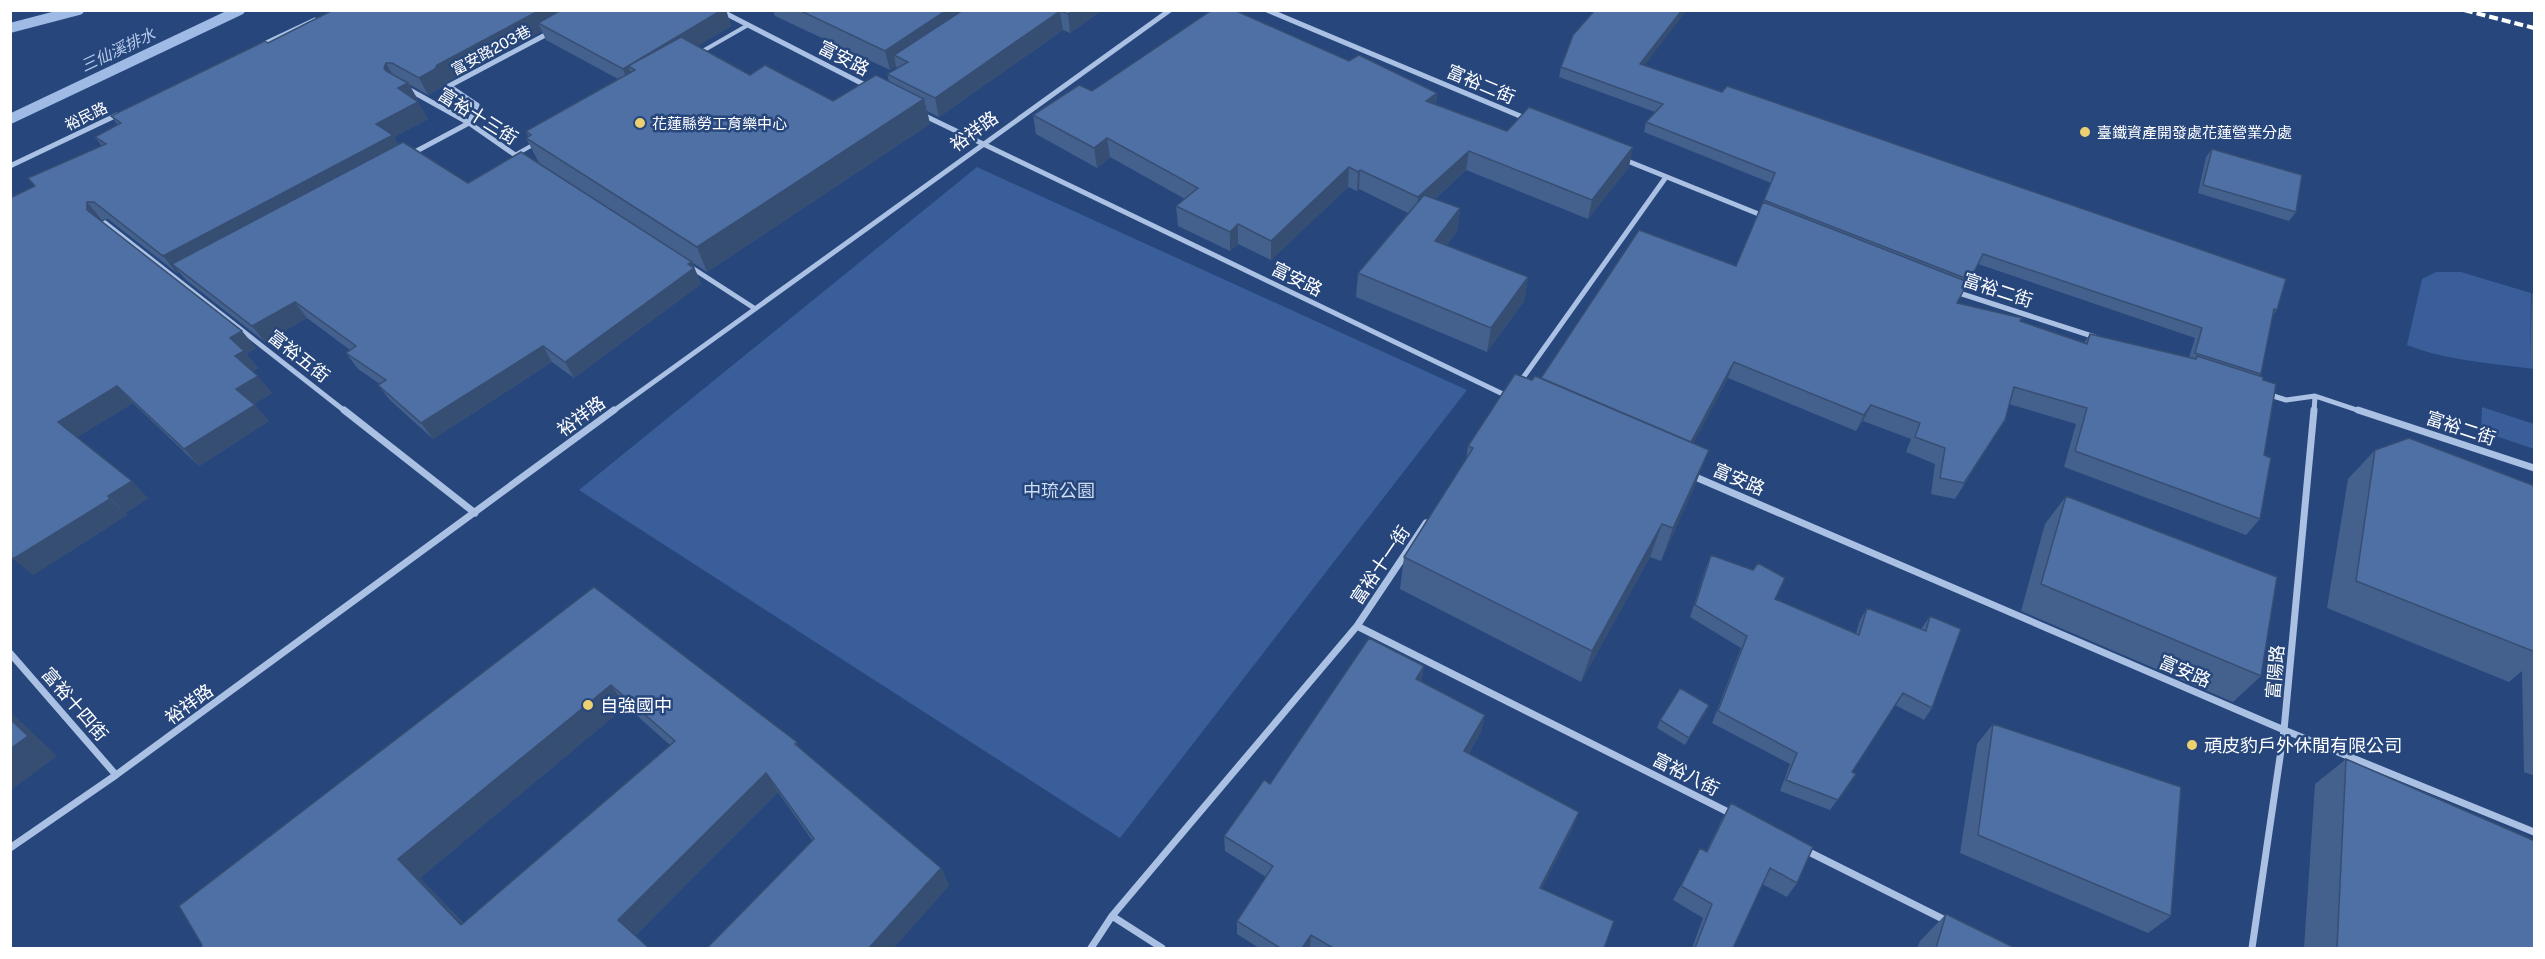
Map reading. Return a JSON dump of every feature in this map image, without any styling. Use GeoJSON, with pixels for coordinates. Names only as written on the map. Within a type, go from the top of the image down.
{"type":"FeatureCollection","features":[{"type":"Feature","properties":{"kind":"street","name":"富安路"},"geometry":{"type":"LineString","coordinates":[[719,10],[870,88]]}},
{"type":"Feature","properties":{"kind":"street","name":"裕祥路"},"geometry":{"type":"LineString","coordinates":[[10,848],[116,775],[754,308],[1170,10]]}},
{"type":"Feature","properties":{"kind":"street","name":"富裕二街"},"geometry":{"type":"LineString","coordinates":[[1267,10],[1537,123]]}},
{"type":"Feature","properties":{"kind":"street"},"geometry":{"type":"LineString","coordinates":[[259,47],[323,16]]}},
{"type":"Feature","properties":{"kind":"street","name":"富安路203巷"},"geometry":{"type":"LineString","coordinates":[[469,123],[477,105],[449,86],[550,32]]}},
{"type":"Feature","properties":{"kind":"street","name":"富裕十三街"},"geometry":{"type":"LineString","coordinates":[[399,84],[469,123],[525,161]]}},
{"type":"Feature","properties":{"kind":"street","name":"富安路"},"geometry":{"type":"LineString","coordinates":[[910,108],[980,144],[1509,397]]}},
{"type":"Feature","properties":{"kind":"street","name":"裕民路"},"geometry":{"type":"LineString","coordinates":[[10,166],[118,114]]}},
{"type":"Feature","properties":{"kind":"street"},"geometry":{"type":"LineString","coordinates":[[406,156],[469,123]]}},
{"type":"Feature","properties":{"kind":"street"},"geometry":{"type":"LineString","coordinates":[[1623,159],[1776,221]]}},
{"type":"Feature","properties":{"kind":"street"},"geometry":{"type":"LineString","coordinates":[[1502,407],[1666,177]]}},
{"type":"Feature","properties":{"kind":"street","name":"富裕五街"},"geometry":{"type":"LineString","coordinates":[[105,223],[475,513]]}},
{"type":"Feature","properties":{"kind":"street"},"geometry":{"type":"LineString","coordinates":[[684,263],[754,308]]}},
{"type":"Feature","properties":{"kind":"street"},"geometry":{"type":"LineString","coordinates":[[177,279],[188,273]]}},
{"type":"Feature","properties":{"kind":"street","name":"富裕二街"},"geometry":{"type":"LineString","coordinates":[[1951,290],[2107,341]]}},
{"type":"Feature","properties":{"kind":"street","name":"富裕二街"},"geometry":{"type":"LineString","coordinates":[[2264,392],[2286,400],[2315,396],[2535,468]]}},
{"type":"Feature","properties":{"kind":"street","name":"富陽路"},"geometry":{"type":"LineString","coordinates":[[2252,948],[2284,730],[2315,396]]}},
{"type":"Feature","properties":{"kind":"street","name":"富安路"},"geometry":{"type":"LineString","coordinates":[[1684,472],[2284,730],[2535,832]]}},
{"type":"Feature","properties":{"kind":"street","name":"富裕十一街"},"geometry":{"type":"LineString","coordinates":[[1091,948],[1112,916],[1357,626],[1430,516]]}},
{"type":"Feature","properties":{"kind":"street","name":"富裕八街"},"geometry":{"type":"LineString","coordinates":[[1357,626],[1737,816]]}},
{"type":"Feature","properties":{"kind":"street","name":"富裕十四街"},"geometry":{"type":"LineString","coordinates":[[10,653],[116,775]]}},
{"type":"Feature","properties":{"kind":"street"},"geometry":{"type":"LineString","coordinates":[[1790,843],[1959,927]]}},
{"type":"Feature","properties":{"kind":"street"},"geometry":{"type":"LineString","coordinates":[[1112,916],[1162,948]]}},
{"type":"Feature","properties":{"kind":"lane"},"geometry":{"type":"LineString","coordinates":[[698,54],[748,25]]}},
{"type":"Feature","properties":{"kind":"lane"},"geometry":{"type":"LineString","coordinates":[[515,155],[545,138]]}},
{"type":"Feature","properties":{"kind":"green space","name":"中琉公園"},"geometry":{"type":"Polygon","coordinates":[[[977,167],[1467,390],[1120,838],[579,490],[977,167]]]}},
{"type":"Feature","properties":{"kind":"green space"},"geometry":{"type":"Polygon","coordinates":[[[2436,272],[2461,272],[2531,293],[2530,357],[2534,359],[2534,369],[2454,358],[2407,345],[2422,279],[2436,272]]]}},
{"type":"Feature","properties":{"kind":"green space"},"geometry":{"type":"Polygon","coordinates":[[[2482,407],[2534,424],[2534,449],[2481,431],[2482,407]]]}},
{"type":"Feature","properties":{"kind":"building"},"geometry":{"type":"Polygon","coordinates":[[[333,10],[540,10],[437,65],[435,69],[419,78],[392,63],[386,63],[384,68],[386,71],[408,83],[398,88],[418,102],[376,124],[393,135],[163,256],[94,202],[87,202],[87,210],[242,331],[230,338],[244,351],[235,356],[258,376],[236,389],[255,405],[184,449],[117,386],[58,422],[132,481],[108,496],[110,499],[13,559],[10,555],[10,198],[35,186],[28,178],[106,144],[95,137],[121,123],[111,116],[333,10]]]}},
{"type":"Feature","properties":{"kind":"building"},"geometry":{"type":"Polygon","coordinates":[[[561,10],[722,10],[623,69],[538,23],[561,10]]]}},
{"type":"Feature","properties":{"kind":"building"},"geometry":{"type":"Polygon","coordinates":[[[799,10],[947,10],[885,51],[799,10]]]}},
{"type":"Feature","properties":{"kind":"building"},"geometry":{"type":"Polygon","coordinates":[[[963,10],[1073,10],[1068,14],[1060,11],[935,98],[887,74],[908,62],[894,55],[963,10]]]}},
{"type":"Feature","properties":{"kind":"building"},"geometry":{"type":"Polygon","coordinates":[[[1212,10],[1234,10],[1349,61],[1359,55],[1437,93],[1426,101],[1507,131],[1529,107],[1633,147],[1592,200],[1469,151],[1418,197],[1349,167],[1271,241],[1238,224],[1230,232],[1176,206],[1198,188],[1107,138],[1094,148],[1033,115],[1079,85],[1092,91],[1212,10]]]}},
{"type":"Feature","properties":{"kind":"building"},"geometry":{"type":"Polygon","coordinates":[[[1595,10],[1682,10],[1640,64],[1722,92],[1727,86],[2286,279],[2277,310],[2274,309],[2261,374],[2195,353],[2202,328],[1983,254],[1970,280],[1764,200],[1775,173],[1646,122],[1663,104],[1561,67],[1573,35],[1595,10]]]}},
{"type":"Feature","properties":{"kind":"building"},"geometry":{"type":"Polygon","coordinates":[[[681,37],[750,75],[765,65],[833,101],[876,75],[924,99],[697,247],[526,138],[531,135],[526,131],[635,70],[628,66],[681,37]]]}},
{"type":"Feature","properties":{"kind":"building"},"geometry":{"type":"Polygon","coordinates":[[[403,142],[468,183],[521,152],[692,262],[688,264],[694,268],[565,362],[543,346],[421,423],[378,385],[386,380],[346,353],[356,346],[295,302],[252,326],[172,264],[403,142]]]}},
{"type":"Feature","properties":{"kind":"building"},"geometry":{"type":"Polygon","coordinates":[[[2212,149],[2302,175],[2296,212],[2203,185],[2212,149]]]}},
{"type":"Feature","properties":{"kind":"building"},"geometry":{"type":"Polygon","coordinates":[[[1424,195],[1460,208],[1435,241],[1528,277],[1491,328],[1358,273],[1424,195]]]}},
{"type":"Feature","properties":{"kind":"building"},"geometry":{"type":"Polygon","coordinates":[[[1763,202],[1968,282],[1957,303],[2022,318],[2020,321],[2087,344],[2090,334],[2196,359],[2197,356],[2263,377],[2263,380],[2276,384],[2264,455],[2271,458],[2260,519],[2075,451],[2087,408],[2014,387],[2005,420],[1964,483],[1940,478],[1945,448],[1915,437],[1920,423],[1871,405],[1864,415],[1734,362],[1691,442],[1541,378],[1639,230],[1736,266],[1763,202]]]}},
{"type":"Feature","properties":{"kind":"building"},"geometry":{"type":"Polygon","coordinates":[[[1515,374],[1532,380],[1535,376],[1709,450],[1673,528],[1662,524],[1592,651],[1404,557],[1473,448],[1468,446],[1515,374]]]}},
{"type":"Feature","properties":{"kind":"building"},"geometry":{"type":"Polygon","coordinates":[[[2409,438],[2535,486],[2535,652],[2356,581],[2375,450],[2409,438]]]}},
{"type":"Feature","properties":{"kind":"building"},"geometry":{"type":"Polygon","coordinates":[[[2066,496],[2277,577],[2261,676],[2041,584],[2066,496]]]}},
{"type":"Feature","properties":{"kind":"building"},"geometry":{"type":"Polygon","coordinates":[[[1711,555],[1753,570],[1758,563],[1785,578],[1775,599],[1859,635],[1867,608],[1926,631],[1930,616],[1961,629],[1932,708],[1903,693],[1852,772],[1856,774],[1838,800],[1786,780],[1797,753],[1718,711],[1747,636],[1695,605],[1711,555]]]}},
{"type":"Feature","properties":{"kind":"building"},"geometry":{"type":"Polygon","coordinates":[[[594,587],[797,742],[795,744],[941,868],[869,948],[707,948],[814,839],[766,773],[618,920],[649,948],[201,948],[202,945],[179,906],[594,587]],[[611,685],[398,859],[461,925],[675,741],[611,685]]]}},
{"type":"Feature","properties":{"kind":"building"},"geometry":{"type":"Polygon","coordinates":[[[1369,638],[1424,666],[1416,679],[1485,715],[1464,751],[1579,812],[1540,888],[1614,921],[1604,948],[1333,948],[1311,935],[1302,948],[1280,948],[1237,921],[1273,866],[1224,836],[1264,780],[1270,784],[1369,638]]]}},
{"type":"Feature","properties":{"kind":"building"},"geometry":{"type":"Polygon","coordinates":[[[1680,688],[1709,705],[1689,738],[1660,720],[1680,688]]]}},
{"type":"Feature","properties":{"kind":"building"},"geometry":{"type":"Polygon","coordinates":[[[10,719],[28,736],[10,749],[10,719]]]}},
{"type":"Feature","properties":{"kind":"building"},"geometry":{"type":"Polygon","coordinates":[[[1993,724],[2181,787],[2171,916],[1978,835],[1993,724]]]}},
{"type":"Feature","properties":{"kind":"building"},"geometry":{"type":"Polygon","coordinates":[[[2346,759],[2535,841],[2535,948],[2337,948],[2346,759]]]}},
{"type":"Feature","properties":{"kind":"building"},"geometry":{"type":"Polygon","coordinates":[[[1731,803],[1813,847],[1797,883],[1770,868],[1733,948],[1695,948],[1712,904],[1681,886],[1700,848],[1707,852],[1731,803]]]}},
{"type":"Feature","properties":{"kind":"building"},"geometry":{"type":"Polygon","coordinates":[[[1946,914],[2015,948],[1936,948],[1946,914]]]}},
{"type":"Feature","properties":{"kind":"waterway"},"geometry":{"type":"LineString","coordinates":[[10,28],[79,10]]}},
{"type":"Feature","properties":{"kind":"waterway","name":"三仙溪排水"},"geometry":{"type":"LineString","coordinates":[[10,119],[240,10]]}},
{"type":"Feature","properties":{"kind":"railway"},"geometry":{"type":"LineString","coordinates":[[2464,10],[2534,28]]}},
{"type":"Feature","properties":{"kind":"place","name":"花蓮縣勞工育樂中心"},"geometry":{"type":"Point","coordinates":[640,123]}},
{"type":"Feature","properties":{"kind":"place","name":"臺鐵資產開發處花蓮營業分處"},"geometry":{"type":"Point","coordinates":[2085,132]}},
{"type":"Feature","properties":{"kind":"place","name":"自強國中"},"geometry":{"type":"Point","coordinates":[588,705]}},
{"type":"Feature","properties":{"kind":"place","name":"頑皮豹戶外休閒有限公司"},"geometry":{"type":"Point","coordinates":[2192,745]}}]}
